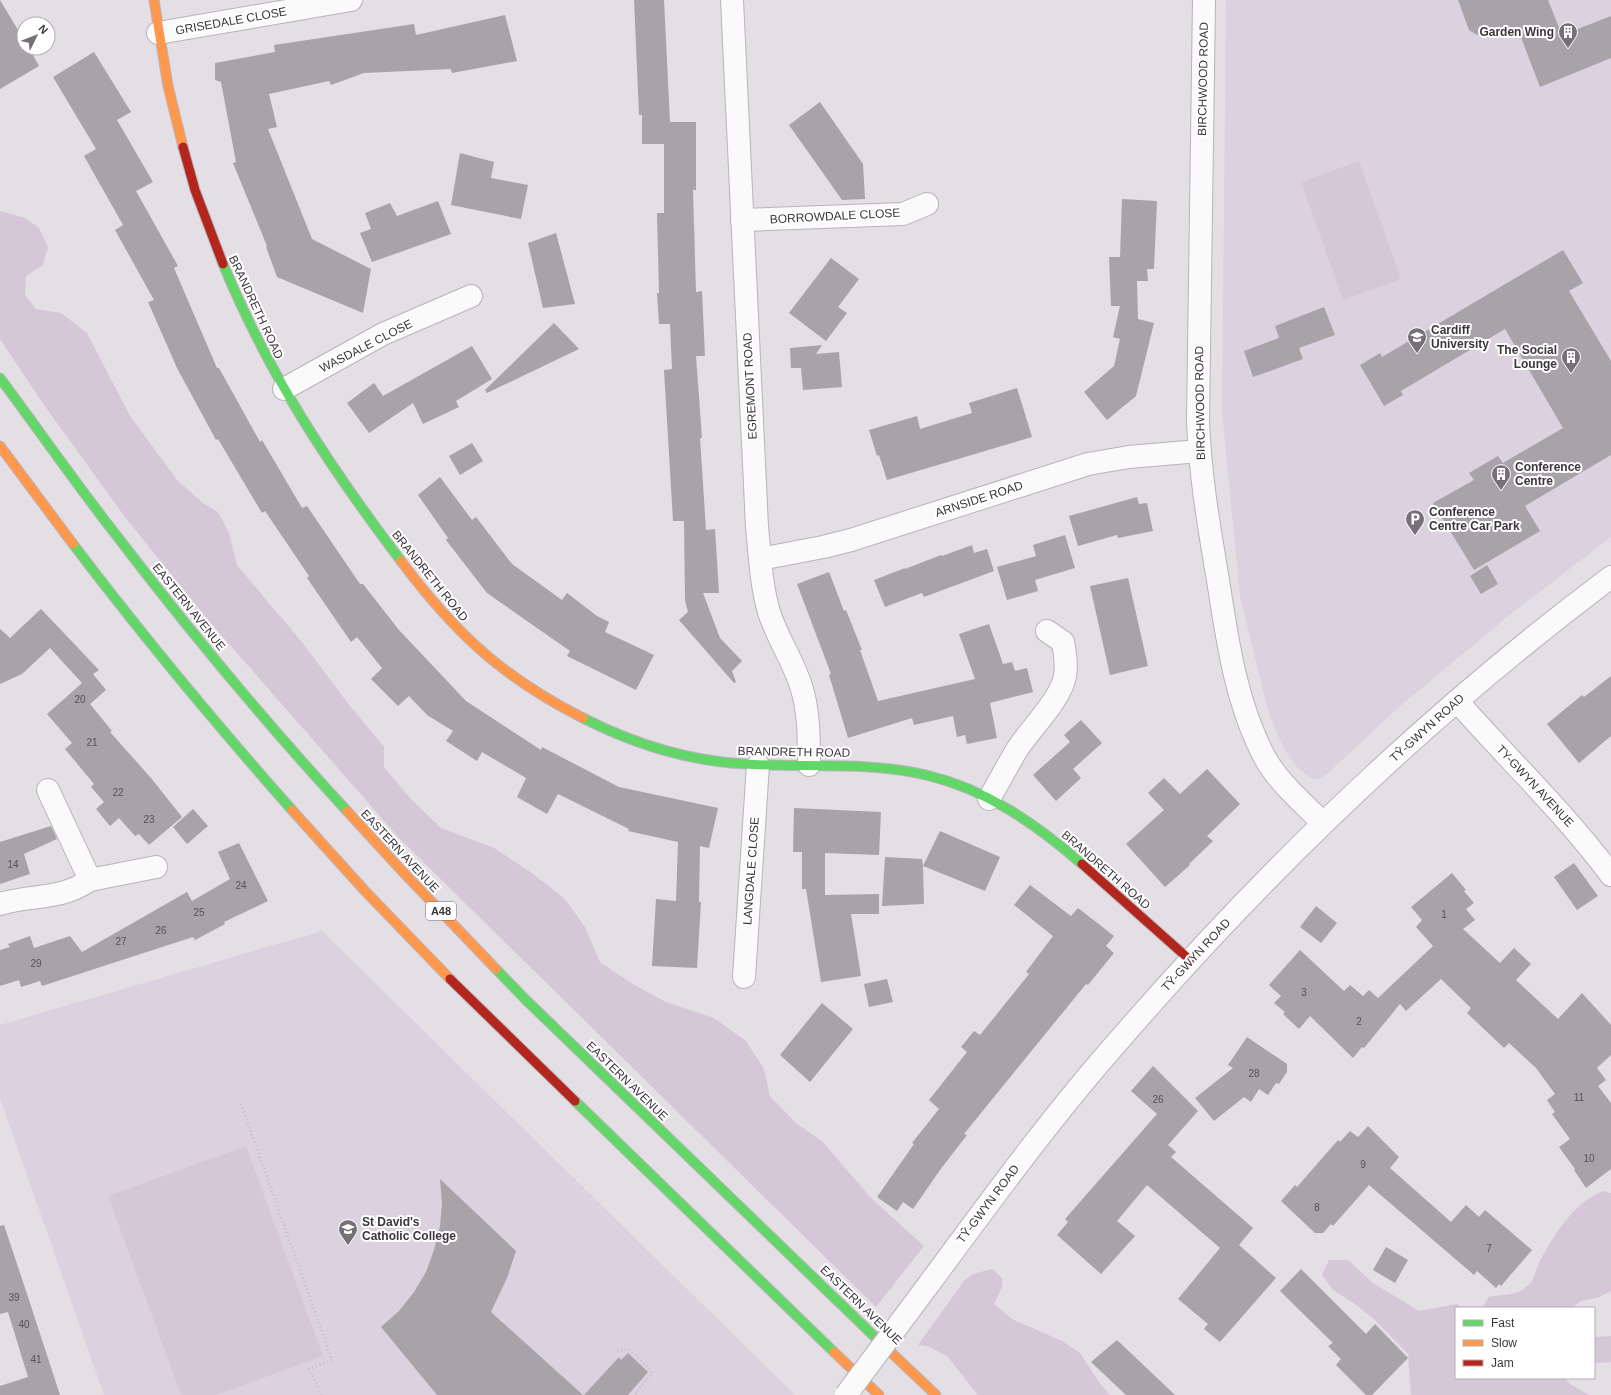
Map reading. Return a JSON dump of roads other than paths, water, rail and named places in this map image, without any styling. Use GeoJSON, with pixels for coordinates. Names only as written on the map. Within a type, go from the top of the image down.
{"type":"FeatureCollection","features":[{"type":"Feature","properties":{"kind":"main road","name":"BRANDRETH ROAD"},"geometry":{"type":"LineString","coordinates":[[154,0],[158,33],[180,137],[191,178],[216,249],[234,294],[254,335],[284,389],[335,472],[424,591],[445,615],[489,659],[513,677],[570,712],[618,734],[680,754],[710,760],[758,765],[867,766],[910,772],[960,785],[1012,811],[1055,842],[1190,960]]}},
{"type":"Feature","properties":{"kind":"main road","name":"EASTERN AVENUE"},"geometry":{"type":"LineString","coordinates":[[0,378],[113,531],[218,663],[304,764],[403,872],[526,1000],[936,1395]]}},
{"type":"Feature","properties":{"kind":"main road"},"geometry":{"type":"LineString","coordinates":[[0,446],[85,560],[158,653],[271,785],[351,875],[497,1026],[879,1395]]}},
{"type":"Feature","properties":{"kind":"street","name":"GRISEDALE CLOSE"},"geometry":{"type":"LineString","coordinates":[[158,33],[351,0]]}},
{"type":"Feature","properties":{"kind":"street","name":"EGREMONT ROAD"},"geometry":{"type":"LineString","coordinates":[[732,0],[757,527],[760,559],[770,614],[800,685],[804,699],[808,732],[809,765]]}},
{"type":"Feature","properties":{"kind":"street","name":"BIRCHWOOD ROAD"},"geometry":{"type":"LineString","coordinates":[[1204,0],[1198,421],[1199,451],[1204,500],[1223,613],[1236,675],[1246,712],[1266,758],[1277,776],[1323,823]]}},
{"type":"Feature","properties":{"kind":"street","name":"BORROWDALE CLOSE"},"geometry":{"type":"LineString","coordinates":[[742,220],[903,214],[927,204]]}},
{"type":"Feature","properties":{"kind":"street","name":"WASDALE CLOSE"},"geometry":{"type":"LineString","coordinates":[[284,389],[383,334],[471,296]]}},
{"type":"Feature","properties":{"kind":"street","name":"ARNSIDE ROAD"},"geometry":{"type":"LineString","coordinates":[[760,559],[851,540],[1088,464],[1129,457],[1199,451]]}},
{"type":"Feature","properties":{"kind":"street","name":"TŶ-GWYN ROAD"},"geometry":{"type":"LineString","coordinates":[[846,1395],[1000,1188],[1073,1094],[1120,1038],[1190,960],[1323,823],[1372,776],[1457,701],[1536,635],[1611,577]]}},
{"type":"Feature","properties":{"kind":"street"},"geometry":{"type":"LineString","coordinates":[[990,799],[1019,748],[1061,689],[1065,676],[1066,658],[1063,642],[1047,631]]}},
{"type":"Feature","properties":{"kind":"street","name":"TY-GWYN AVENUE"},"geometry":{"type":"LineString","coordinates":[[1457,701],[1576,831],[1611,875]]}},
{"type":"Feature","properties":{"kind":"street","name":"LANGDALE CLOSE"},"geometry":{"type":"LineString","coordinates":[[744,977],[758,765]]}},
{"type":"Feature","properties":{"kind":"street"},"geometry":{"type":"LineString","coordinates":[[48,790],[90,880]]}},
{"type":"Feature","properties":{"kind":"street"},"geometry":{"type":"LineString","coordinates":[[0,904],[12,900],[68,892],[90,880],[156,867]]}},
{"type":"Feature","properties":{"kind":"place","name":"Garden Wing"},"geometry":{"type":"Point","coordinates":[1568,49]}},
{"type":"Feature","properties":{"kind":"place","name":"Cardiff University"},"geometry":{"type":"Point","coordinates":[1417,354]}},
{"type":"Feature","properties":{"kind":"place","name":"The Social Lounge"},"geometry":{"type":"Point","coordinates":[1571,374]}},
{"type":"Feature","properties":{"kind":"place","name":"Conference Centre"},"geometry":{"type":"Point","coordinates":[1501,491]}},
{"type":"Feature","properties":{"kind":"place","name":"Conference Centre Car Park"},"geometry":{"type":"Point","coordinates":[1415,536]}},
{"type":"Feature","properties":{"kind":"place","name":"St David's Catholic College"},"geometry":{"type":"Point","coordinates":[348,1246]}}]}
